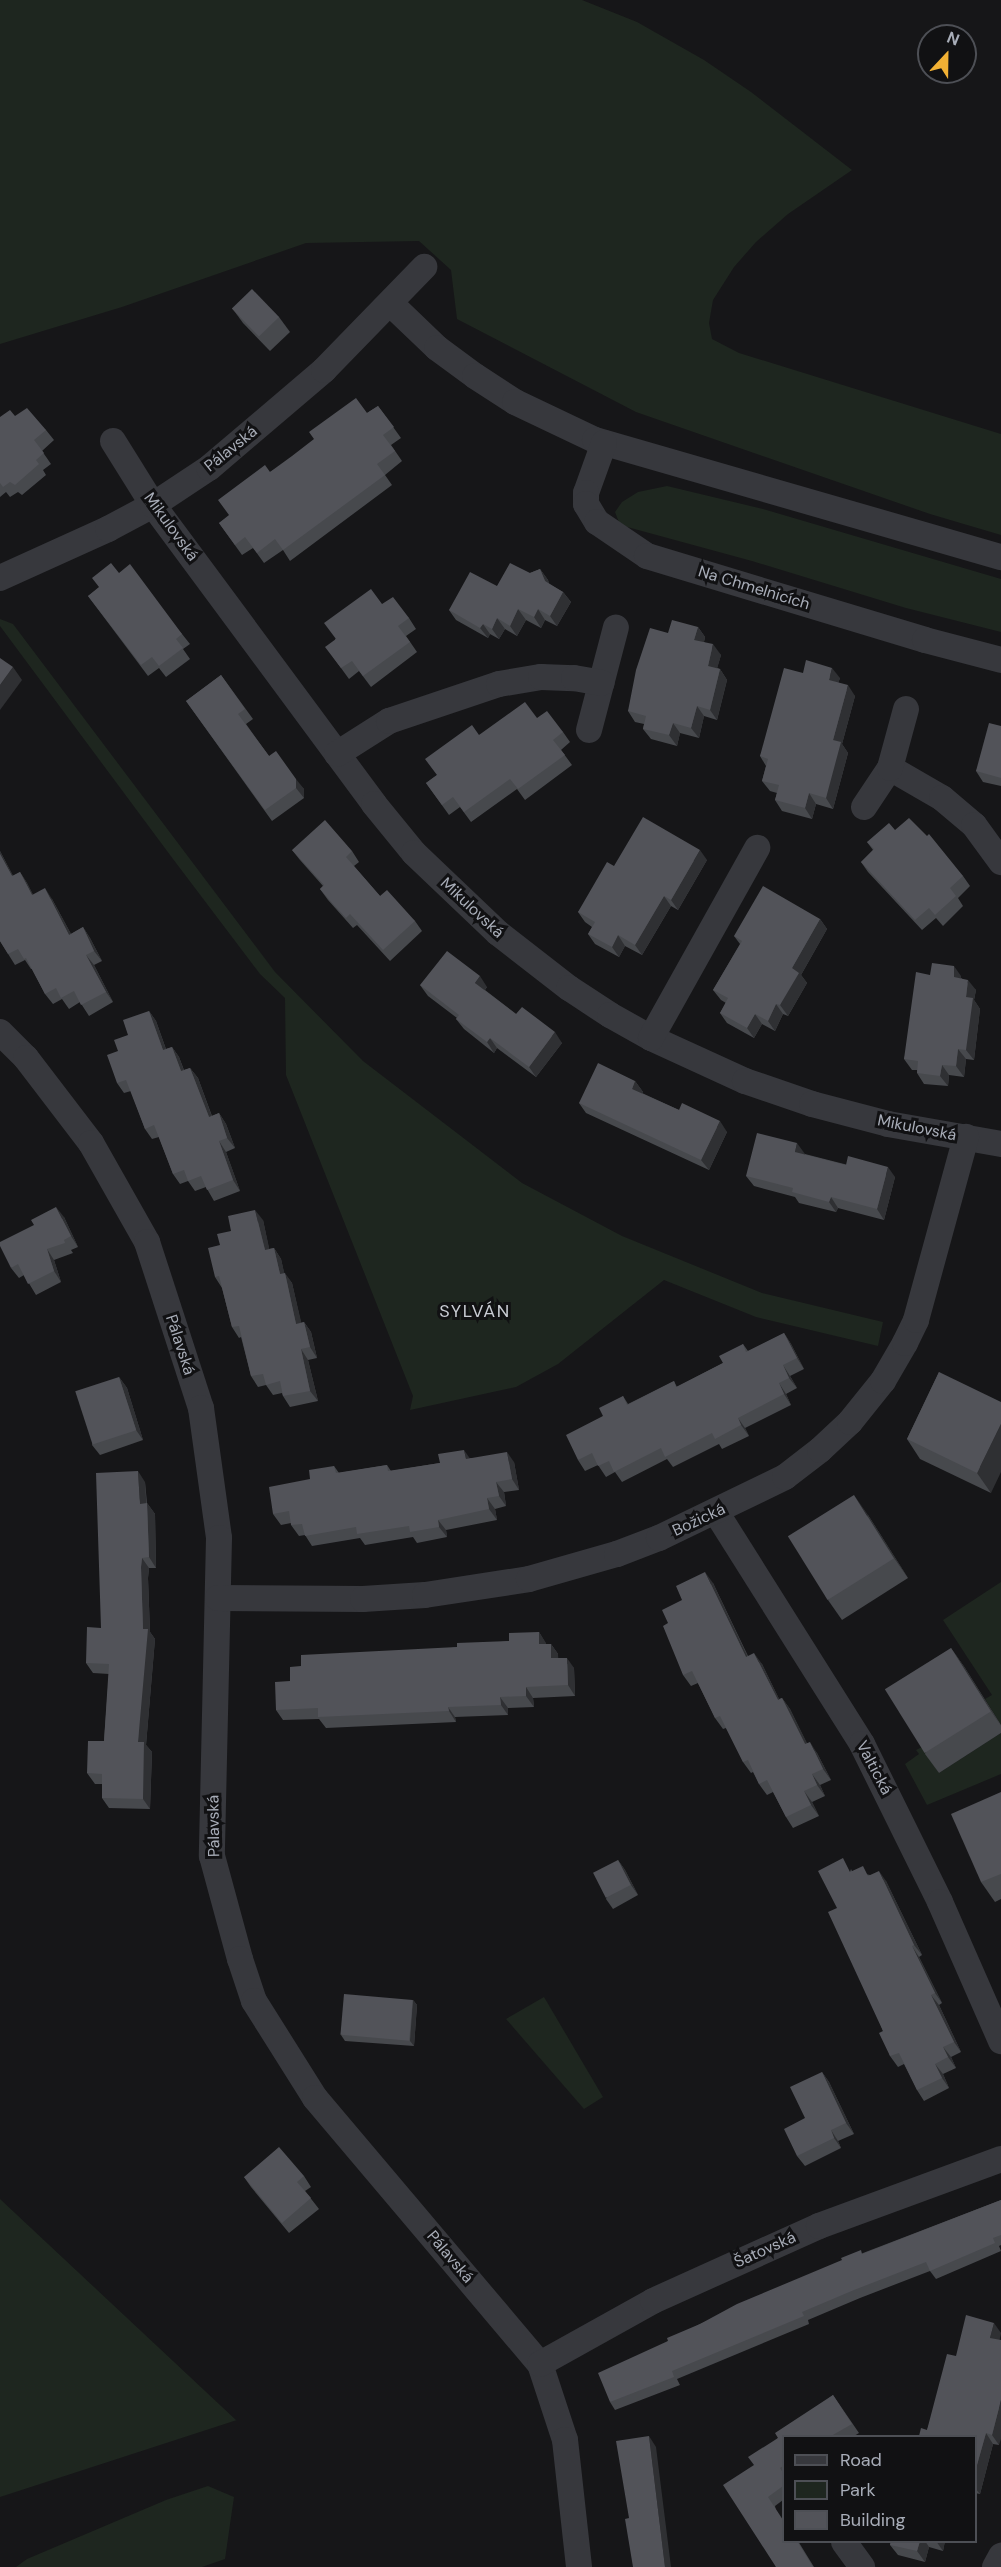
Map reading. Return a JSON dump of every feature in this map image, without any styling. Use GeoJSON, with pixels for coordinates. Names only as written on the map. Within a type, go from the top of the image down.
{"type":"FeatureCollection","features":[{"type":"Feature","properties":{"kind":"street","name":"Pálavská"},"geometry":{"type":"LineString","coordinates":[[0,578],[108,529],[153,505],[209,468],[296,396],[424,267]]}},
{"type":"Feature","properties":{"kind":"street"},"geometry":{"type":"LineString","coordinates":[[390,303],[437,348],[515,402],[604,443],[1001,557]]}},
{"type":"Feature","properties":{"kind":"street","name":"Mikulovská"},"geometry":{"type":"LineString","coordinates":[[113,441],[153,505],[374,804],[414,853],[474,912],[569,988],[651,1038],[745,1081],[813,1104],[888,1124],[966,1137],[1000,1139]]}},
{"type":"Feature","properties":{"kind":"street","name":"Na Chmelnicích"},"geometry":{"type":"LineString","coordinates":[[604,443],[586,493],[586,504],[597,522],[646,556],[925,640],[1001,660]]}},
{"type":"Feature","properties":{"kind":"street"},"geometry":{"type":"LineString","coordinates":[[589,730],[616,627]]}},
{"type":"Feature","properties":{"kind":"street"},"geometry":{"type":"LineString","coordinates":[[337,754],[356,739],[397,717],[499,684],[541,676],[602,683]]}},
{"type":"Feature","properties":{"kind":"street"},"geometry":{"type":"LineString","coordinates":[[864,807],[890,768],[906,709]]}},
{"type":"Feature","properties":{"kind":"street"},"geometry":{"type":"LineString","coordinates":[[890,768],[942,798],[975,825],[1001,861]]}},
{"type":"Feature","properties":{"kind":"street"},"geometry":{"type":"LineString","coordinates":[[651,1038],[757,848]]}},
{"type":"Feature","properties":{"kind":"street","name":"Pálavská"},"geometry":{"type":"LineString","coordinates":[[0,1032],[26,1058],[91,1143],[147,1242],[201,1408],[219,1538],[212,1856],[254,2001],[315,2098],[540,2364],[565,2440],[579,2567]]}},
{"type":"Feature","properties":{"kind":"street","name":"Božická"},"geometry":{"type":"LineString","coordinates":[[218,1598],[363,1599],[480,1588],[529,1579],[617,1554],[716,1512],[785,1477],[820,1450],[850,1422],[883,1381],[916,1320],[966,1137]]}},
{"type":"Feature","properties":{"kind":"street","name":"Valtická"},"geometry":{"type":"LineString","coordinates":[[716,1512],[862,1744],[940,1902],[1001,2041]]}},
{"type":"Feature","properties":{"kind":"street","name":"Šatovská"},"geometry":{"type":"LineString","coordinates":[[540,2364],[653,2301],[819,2226],[1001,2159]]}},
{"type":"Feature","properties":{"kind":"street"},"geometry":{"type":"LineString","coordinates":[[845,2543],[862,2567]]}},
{"type":"Feature","properties":{"kind":"street"},"geometry":{"type":"LineString","coordinates":[[995,2567],[1001,2556]]}},
{"type":"Feature","properties":{"kind":"green space"},"geometry":{"type":"Polygon","coordinates":[[[0,0],[582,0],[637,22],[704,60],[751,92],[852,170],[788,214],[756,242],[734,267],[713,300],[709,323],[712,339],[739,353],[1001,434],[1001,535],[930,514],[636,412],[457,319],[451,270],[419,241],[306,243],[122,307],[0,344],[0,0]]]}},
{"type":"Feature","properties":{"kind":"green space"},"geometry":{"type":"Polygon","coordinates":[[[667,486],[763,509],[1001,579],[1001,632],[906,608],[752,561],[620,525],[615,512],[622,502],[638,492],[667,486]]]}},
{"type":"Feature","properties":{"kind":"green space"},"geometry":{"type":"Polygon","coordinates":[[[0,619],[13,624],[275,972],[363,1061],[522,1183],[622,1236],[762,1293],[883,1322],[878,1346],[756,1317],[664,1280],[558,1364],[516,1387],[410,1410],[413,1396],[286,1075],[285,998],[260,974],[173,859],[0,626],[0,619]]]}},
{"type":"Feature","properties":{"kind":"green space"},"geometry":{"type":"Polygon","coordinates":[[[1001,1582],[1001,1725],[985,1699],[992,1695],[943,1620],[1001,1582]]]}},
{"type":"Feature","properties":{"kind":"green space"},"geometry":{"type":"Polygon","coordinates":[[[1001,1733],[1001,1774],[927,1805],[905,1764],[919,1754],[916,1750],[922,1747],[939,1773],[1001,1733]]]}},
{"type":"Feature","properties":{"kind":"green space"},"geometry":{"type":"Polygon","coordinates":[[[544,1997],[603,2097],[584,2109],[506,2019],[544,1997]]]}},
{"type":"Feature","properties":{"kind":"green space"},"geometry":{"type":"Polygon","coordinates":[[[0,2199],[236,2420],[237,2420],[0,2497],[0,2199]]]}},
{"type":"Feature","properties":{"kind":"green space"},"geometry":{"type":"Polygon","coordinates":[[[208,2486],[234,2497],[225,2559],[202,2567],[16,2567],[27,2559],[166,2500],[208,2486]]]}},
{"type":"Feature","properties":{"kind":"building"},"geometry":{"type":"Polygon","coordinates":[[[252,289],[279,317],[259,337],[232,308],[252,289]]]}},
{"type":"Feature","properties":{"kind":"building"},"geometry":{"type":"Polygon","coordinates":[[[356,398],[367,413],[378,406],[394,427],[383,435],[395,451],[377,464],[385,475],[283,550],[275,539],[257,553],[245,537],[235,545],[219,523],[229,515],[218,500],[265,465],[270,472],[292,456],[314,439],[309,432],[356,398]]]}},
{"type":"Feature","properties":{"kind":"building"},"geometry":{"type":"Polygon","coordinates":[[[27,408],[46,430],[34,440],[44,453],[36,460],[39,464],[15,485],[10,482],[3,487],[0,483],[0,417],[10,410],[15,416],[27,408]]]}},
{"type":"Feature","properties":{"kind":"building"},"geometry":{"type":"Polygon","coordinates":[[[111,563],[119,573],[130,564],[182,634],[176,639],[183,648],[159,666],[152,657],[141,665],[88,596],[99,587],[92,578],[111,563]]]}},
{"type":"Feature","properties":{"kind":"building"},"geometry":{"type":"Polygon","coordinates":[[[510,563],[530,573],[540,569],[545,581],[563,592],[550,616],[538,609],[534,617],[518,609],[510,626],[497,618],[492,629],[483,624],[480,628],[449,610],[470,572],[497,586],[510,563]]]}},
{"type":"Feature","properties":{"kind":"building"},"geometry":{"type":"Polygon","coordinates":[[[371,589],[382,604],[393,597],[409,618],[398,626],[410,642],[363,676],[352,661],[341,668],[325,647],[336,639],[324,623],[371,589]]]}},
{"type":"Feature","properties":{"kind":"building"},"geometry":{"type":"Polygon","coordinates":[[[672,620],[698,627],[694,640],[713,644],[708,666],[720,669],[710,710],[697,706],[691,728],[673,723],[669,735],[643,729],[646,716],[628,711],[636,670],[650,628],[668,633],[672,620]]]}},
{"type":"Feature","properties":{"kind":"building"},"geometry":{"type":"Polygon","coordinates":[[[0,658],[13,667],[0,685],[0,658]]]}},
{"type":"Feature","properties":{"kind":"building"},"geometry":{"type":"Polygon","coordinates":[[[806,660],[832,668],[829,680],[848,685],[833,740],[841,742],[826,798],[809,793],[805,808],[775,800],[779,785],[762,781],[768,759],[760,756],[784,668],[803,673],[806,660]]]}},
{"type":"Feature","properties":{"kind":"building"},"geometry":{"type":"Polygon","coordinates":[[[221,675],[245,709],[238,714],[269,756],[276,751],[296,779],[296,788],[265,810],[186,701],[221,675]]]}},
{"type":"Feature","properties":{"kind":"building"},"geometry":{"type":"Polygon","coordinates":[[[525,702],[537,718],[547,711],[563,732],[553,740],[565,755],[518,789],[510,779],[464,812],[453,797],[442,805],[426,783],[437,775],[425,759],[472,725],[479,735],[525,702]]]}},
{"type":"Feature","properties":{"kind":"building"},"geometry":{"type":"Polygon","coordinates":[[[989,723],[1001,726],[1001,778],[976,771],[989,723]]]}},
{"type":"Feature","properties":{"kind":"building"},"geometry":{"type":"Polygon","coordinates":[[[643,817],[700,850],[671,900],[664,896],[635,945],[618,935],[612,947],[588,934],[595,922],[578,912],[607,862],[614,866],[643,817]]]}},
{"type":"Feature","properties":{"kind":"building"},"geometry":{"type":"Polygon","coordinates":[[[909,818],[927,836],[929,834],[963,876],[950,888],[956,896],[935,915],[929,908],[915,920],[861,862],[874,849],[867,842],[889,823],[895,830],[909,818]]]}},
{"type":"Feature","properties":{"kind":"building"},"geometry":{"type":"Polygon","coordinates":[[[325,820],[352,851],[346,857],[380,896],[387,890],[415,921],[383,950],[350,914],[346,918],[333,904],[320,889],[324,885],[292,850],[325,820]]]}},
{"type":"Feature","properties":{"kind":"building"},"geometry":{"type":"Polygon","coordinates":[[[0,854],[12,876],[20,872],[32,895],[45,888],[69,935],[83,927],[94,951],[86,955],[106,992],[81,1005],[74,991],[61,998],[56,988],[45,994],[26,958],[24,959],[18,949],[8,954],[0,941],[0,854]]]}},
{"type":"Feature","properties":{"kind":"building"},"geometry":{"type":"Polygon","coordinates":[[[763,886],[820,919],[792,968],[799,973],[780,1005],[776,1004],[768,1021],[755,1014],[747,1028],[720,1013],[728,998],[713,990],[742,941],[734,936],[763,886]]]}},
{"type":"Feature","properties":{"kind":"building"},"geometry":{"type":"Polygon","coordinates":[[[447,951],[480,976],[475,983],[516,1014],[522,1007],[555,1032],[529,1067],[490,1038],[487,1042],[456,1019],[459,1015],[420,985],[447,951]]]}},
{"type":"Feature","properties":{"kind":"building"},"geometry":{"type":"Polygon","coordinates":[[[932,963],[954,966],[954,977],[968,980],[966,997],[973,998],[966,1050],[958,1049],[956,1066],[942,1065],[940,1076],[917,1073],[918,1061],[904,1059],[916,972],[930,975],[932,963]]]}},
{"type":"Feature","properties":{"kind":"building"},"geometry":{"type":"Polygon","coordinates":[[[149,1011],[163,1050],[172,1047],[181,1071],[190,1068],[209,1117],[219,1113],[227,1138],[219,1141],[233,1180],[207,1190],[201,1176],[188,1181],[184,1170],[173,1174],[154,1125],[145,1129],[126,1080],[117,1083],[107,1055],[118,1051],[114,1040],[128,1035],[123,1020],[149,1011]]]}},
{"type":"Feature","properties":{"kind":"building"},"geometry":{"type":"Polygon","coordinates":[[[598,1063],[635,1081],[632,1089],[679,1110],[682,1103],[720,1121],[701,1160],[579,1103],[598,1063]]]}},
{"type":"Feature","properties":{"kind":"building"},"geometry":{"type":"Polygon","coordinates":[[[757,1133],[797,1143],[795,1152],[846,1165],[848,1156],[888,1167],[877,1209],[831,1197],[829,1202],[792,1192],[793,1188],[746,1176],[757,1133]]]}},
{"type":"Feature","properties":{"kind":"building"},"geometry":{"type":"Polygon","coordinates":[[[56,1207],[71,1236],[64,1240],[65,1243],[47,1249],[54,1271],[28,1284],[18,1264],[11,1268],[0,1242],[34,1225],[31,1220],[56,1207]]]}},
{"type":"Feature","properties":{"kind":"building"},"geometry":{"type":"Polygon","coordinates":[[[255,1210],[265,1250],[274,1248],[280,1274],[285,1273],[296,1324],[304,1322],[310,1347],[301,1349],[310,1391],[283,1396],[280,1381],[266,1385],[263,1374],[251,1376],[239,1326],[232,1327],[219,1276],[215,1277],[208,1248],[220,1245],[217,1234],[231,1231],[228,1216],[255,1210]]]}},
{"type":"Feature","properties":{"kind":"building"},"geometry":{"type":"Polygon","coordinates":[[[784,1333],[797,1358],[783,1365],[789,1378],[779,1383],[784,1394],[738,1418],[741,1425],[715,1439],[712,1433],[665,1457],[661,1448],[614,1472],[609,1461],[598,1466],[592,1453],[578,1460],[566,1435],[603,1416],[599,1408],[623,1396],[627,1405],[674,1381],[676,1387],[723,1363],[719,1356],[743,1344],[746,1352],[784,1333]]]}},
{"type":"Feature","properties":{"kind":"building"},"geometry":{"type":"Polygon","coordinates":[[[939,1372],[1001,1402],[1001,1424],[977,1473],[907,1439],[939,1372]]]}},
{"type":"Feature","properties":{"kind":"building"},"geometry":{"type":"Polygon","coordinates":[[[119,1377],[136,1430],[93,1444],[75,1391],[119,1377]]]}},
{"type":"Feature","properties":{"kind":"building"},"geometry":{"type":"Polygon","coordinates":[[[464,1450],[466,1459],[507,1452],[512,1479],[496,1482],[499,1496],[487,1498],[489,1509],[438,1520],[439,1527],[410,1532],[409,1526],[357,1534],[356,1527],[305,1536],[302,1524],[291,1525],[289,1511],[273,1514],[269,1487],[310,1479],[309,1470],[334,1466],[336,1473],[387,1465],[388,1471],[440,1463],[438,1454],[464,1450]]]}},
{"type":"Feature","properties":{"kind":"building"},"geometry":{"type":"Polygon","coordinates":[[[138,1471],[140,1504],[147,1503],[149,1557],[142,1558],[141,1567],[143,1629],[148,1629],[138,1742],[144,1742],[143,1799],[102,1798],[102,1774],[87,1773],[88,1741],[104,1741],[109,1664],[86,1663],[87,1627],[101,1628],[96,1473],[138,1471]]]}},
{"type":"Feature","properties":{"kind":"building"},"geometry":{"type":"Polygon","coordinates":[[[854,1495],[894,1559],[828,1600],[788,1536],[854,1495]]]}},
{"type":"Feature","properties":{"kind":"building"},"geometry":{"type":"Polygon","coordinates":[[[705,1572],[746,1657],[754,1653],[778,1700],[782,1698],[805,1744],[810,1742],[823,1769],[812,1774],[817,1785],[804,1791],[811,1805],[786,1817],[767,1780],[759,1784],[748,1760],[743,1762],[720,1716],[715,1718],[692,1671],[683,1675],[663,1626],[668,1623],[662,1610],[682,1600],[676,1586],[705,1572]]]}},
{"type":"Feature","properties":{"kind":"building"},"geometry":{"type":"Polygon","coordinates":[[[539,1632],[539,1644],[551,1644],[551,1658],[567,1658],[568,1685],[526,1687],[526,1696],[500,1697],[501,1705],[448,1707],[449,1711],[318,1717],[318,1708],[276,1710],[275,1682],[290,1681],[290,1667],[301,1666],[301,1655],[457,1647],[457,1643],[509,1641],[509,1633],[539,1632]]]}},
{"type":"Feature","properties":{"kind":"building"},"geometry":{"type":"Polygon","coordinates":[[[951,1648],[991,1712],[925,1753],[885,1689],[951,1648]]]}},
{"type":"Feature","properties":{"kind":"building"},"geometry":{"type":"Polygon","coordinates":[[[1001,1792],[1001,1874],[981,1882],[951,1814],[1001,1792]]]}},
{"type":"Feature","properties":{"kind":"building"},"geometry":{"type":"Polygon","coordinates":[[[843,1858],[850,1872],[863,1866],[868,1876],[879,1871],[914,1945],[912,1946],[935,1993],[931,1995],[954,2042],[943,2047],[948,2057],[935,2064],[942,2078],[917,2090],[899,2053],[890,2056],[879,2033],[883,2031],[828,1912],[837,1908],[818,1871],[843,1858]]]}},
{"type":"Feature","properties":{"kind":"building"},"geometry":{"type":"Polygon","coordinates":[[[618,1860],[631,1885],[606,1898],[593,1873],[618,1860]]]}},
{"type":"Feature","properties":{"kind":"building"},"geometry":{"type":"Polygon","coordinates":[[[344,1994],[413,2000],[409,2041],[340,2035],[344,1994]]]}},
{"type":"Feature","properties":{"kind":"building"},"geometry":{"type":"Polygon","coordinates":[[[822,2072],[846,2123],[831,2130],[834,2138],[797,2156],[784,2129],[805,2118],[790,2087],[822,2072]]]}},
{"type":"Feature","properties":{"kind":"building"},"geometry":{"type":"Polygon","coordinates":[[[279,2147],[304,2176],[297,2182],[311,2198],[282,2223],[244,2177],[279,2147]]]}},
{"type":"Feature","properties":{"kind":"building"},"geometry":{"type":"Polygon","coordinates":[[[1001,2200],[1001,2235],[993,2238],[995,2243],[930,2271],[926,2262],[854,2290],[802,2312],[804,2316],[672,2371],[674,2377],[610,2402],[598,2373],[668,2341],[667,2338],[700,2324],[737,2304],[842,2260],[841,2258],[861,2250],[862,2254],[1001,2200]]]}},
{"type":"Feature","properties":{"kind":"building"},"geometry":{"type":"Polygon","coordinates":[[[966,2315],[994,2323],[990,2338],[1001,2340],[1001,2400],[992,2435],[986,2433],[977,2465],[977,2435],[919,2435],[921,2428],[927,2430],[947,2354],[956,2356],[966,2315]]]}},
{"type":"Feature","properties":{"kind":"building"},"geometry":{"type":"Polygon","coordinates":[[[833,2395],[852,2424],[833,2435],[782,2435],[782,2467],[780,2468],[782,2487],[768,2497],[782,2518],[782,2543],[798,2543],[813,2567],[776,2567],[723,2485],[754,2465],[748,2457],[778,2438],[775,2433],[833,2395]]]}},
{"type":"Feature","properties":{"kind":"building"},"geometry":{"type":"Polygon","coordinates":[[[649,2436],[665,2567],[633,2567],[625,2519],[629,2518],[616,2441],[649,2436]]]}},
{"type":"Feature","properties":{"kind":"building"},"geometry":{"type":"Polygon","coordinates":[[[890,2543],[919,2543],[917,2551],[890,2545],[890,2543]]]}},
{"type":"Feature","properties":{"kind":"district","name":"SYLVÁN"},"geometry":{"type":"Point","coordinates":[475,1311]}}]}
